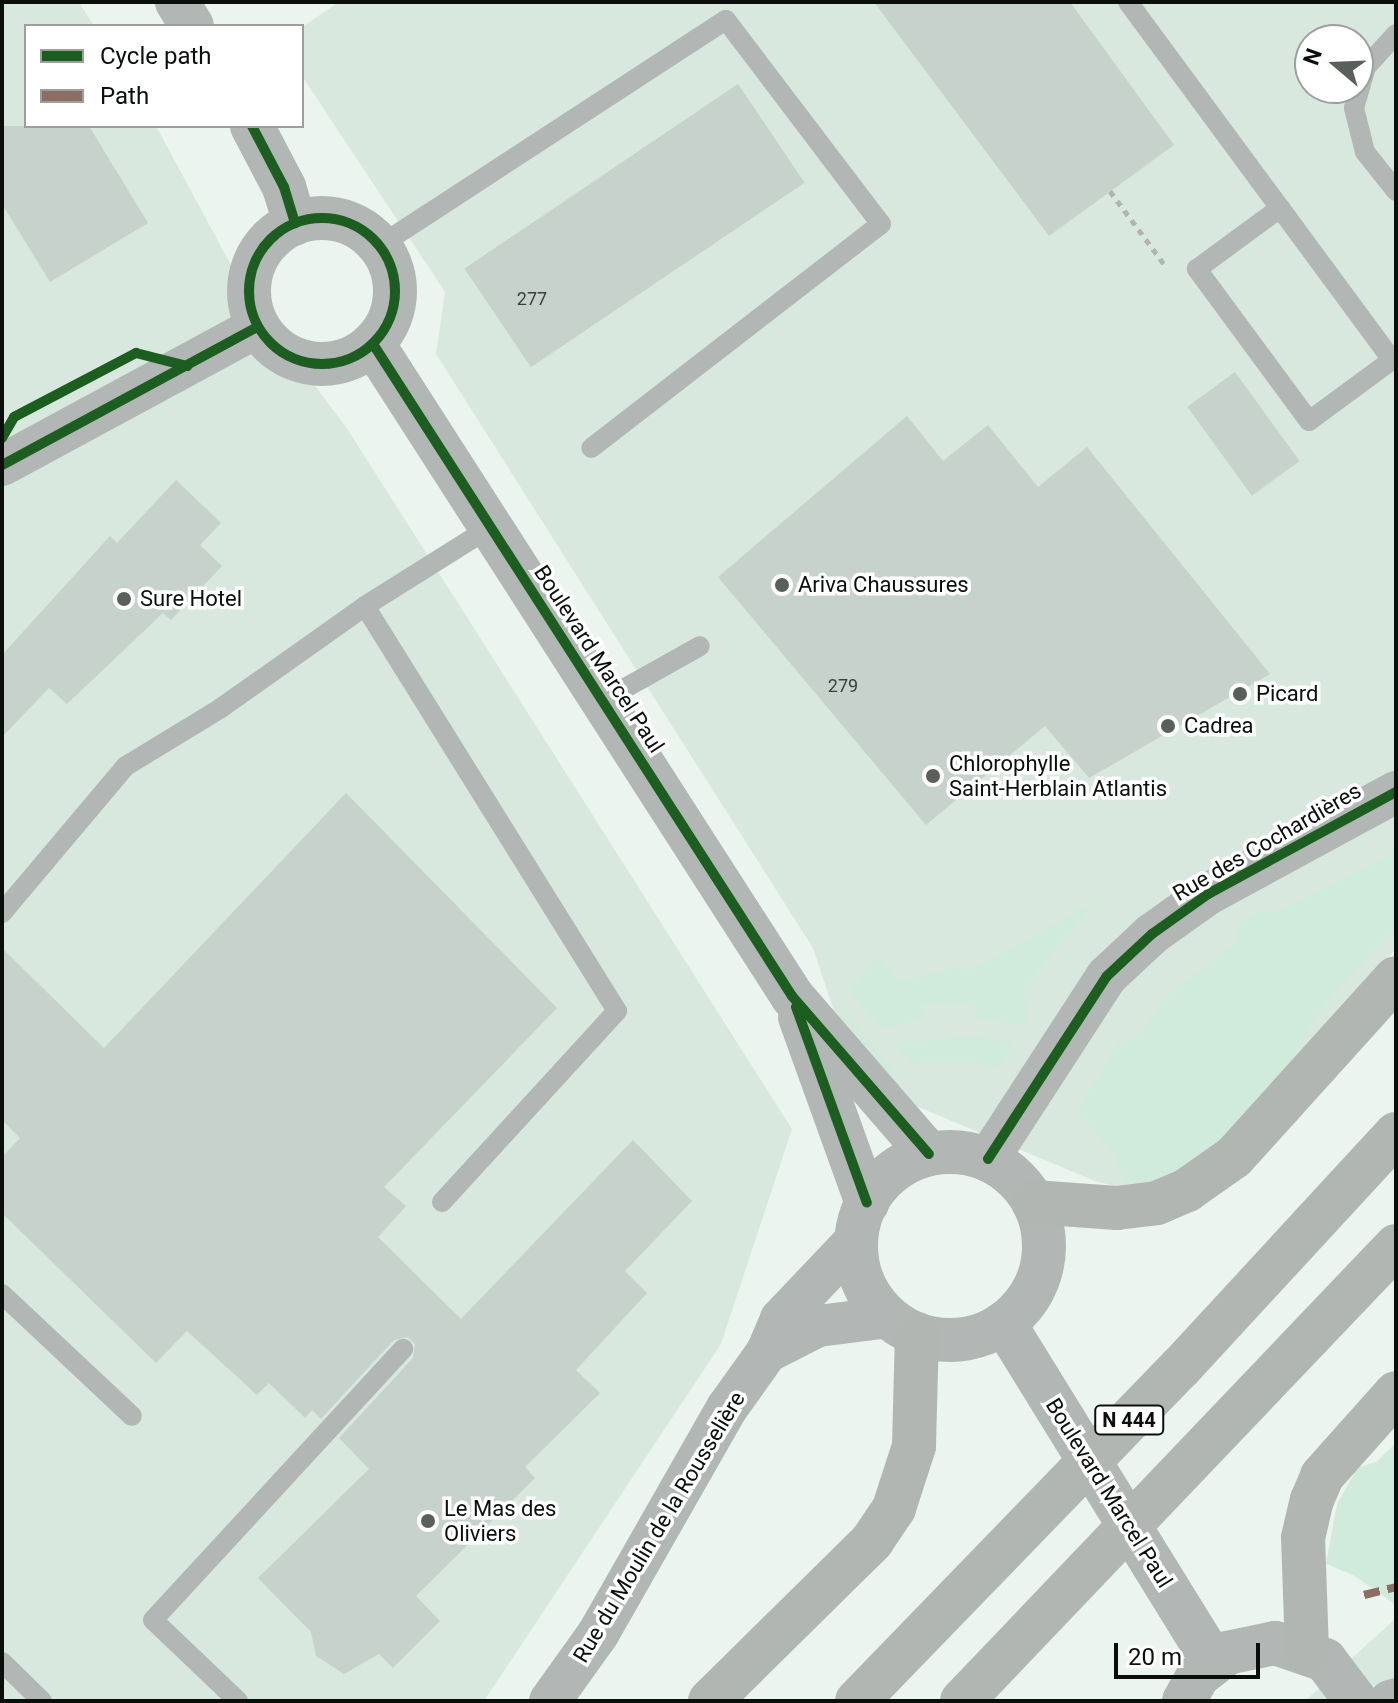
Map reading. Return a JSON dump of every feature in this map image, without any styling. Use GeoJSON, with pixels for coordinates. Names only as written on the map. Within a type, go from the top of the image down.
{"type":"FeatureCollection","features":[{"type":"Feature","properties":{"kind":"highway"},"geometry":{"type":"LineString","coordinates":[[1033,1202],[1117,1208],[1157,1203],[1187,1190],[1234,1157],[1396,978]]}},
{"type":"Feature","properties":{"kind":"highway","name":"N 444"},"geometry":{"type":"LineString","coordinates":[[857,1701],[1181,1367],[1396,1134]]}},
{"type":"Feature","properties":{"kind":"highway"},"geometry":{"type":"LineString","coordinates":[[962,1701],[1396,1246]]}},
{"type":"Feature","properties":{"kind":"highway"},"geometry":{"type":"LineString","coordinates":[[710,1701],[872,1541],[894,1508],[914,1446],[903,1325]]}},
{"type":"Feature","properties":{"kind":"highway"},"geometry":{"type":"LineString","coordinates":[[1307,1651],[1303,1538],[1312,1500],[1322,1476],[1396,1393]]}},
{"type":"Feature","properties":{"kind":"street"},"geometry":{"type":"LineString","coordinates":[[177,2],[191,24]]}},
{"type":"Feature","properties":{"kind":"street"},"geometry":{"type":"LineString","coordinates":[[253,128],[284,187],[295,223]]}},
{"type":"Feature","properties":{"kind":"street"},"geometry":{"type":"LineString","coordinates":[[341,220],[379,246],[393,273],[394,304],[373,344],[344,361],[311,364],[280,352],[257,327],[249,297],[253,267],[269,240],[295,223],[341,220]]}},
{"type":"Feature","properties":{"kind":"street"},"geometry":{"type":"LineString","coordinates":[[2,465],[257,327]]}},
{"type":"Feature","properties":{"kind":"street","name":"Boulevard Marcel Paul"},"geometry":{"type":"LineString","coordinates":[[373,344],[792,996],[929,1154]]}},
{"type":"Feature","properties":{"kind":"street","name":"Rue des Cochardières"},"geometry":{"type":"LineString","coordinates":[[988,1159],[1107,976],[1152,934],[1208,894],[1396,792]]}},
{"type":"Feature","properties":{"kind":"street","name":"Boulevard Marcel Paul"},"geometry":{"type":"LineString","coordinates":[[792,996],[862,1221]]}},
{"type":"Feature","properties":{"kind":"street"},"geometry":{"type":"LineString","coordinates":[[969,1153],[988,1159],[1022,1184],[1041,1219],[1044,1258],[1030,1294],[1004,1323],[962,1339],[903,1325],[864,1281],[862,1221],[892,1171],[929,1154],[969,1153]]}},
{"type":"Feature","properties":{"kind":"street","name":"Rue du Moulin de la Rousselière"},"geometry":{"type":"LineString","coordinates":[[550,1701],[598,1634],[727,1408],[767,1352],[791,1305],[862,1221]]}},
{"type":"Feature","properties":{"kind":"street","name":"Boulevard Marcel Paul"},"geometry":{"type":"LineString","coordinates":[[1004,1323],[1213,1662]]}},
{"type":"Feature","properties":{"kind":"street","name":"Rue du Moulin de la Rousselière"},"geometry":{"type":"LineString","coordinates":[[767,1352],[818,1326],[903,1325]]}},
{"type":"Feature","properties":{"kind":"street"},"geometry":{"type":"LineString","coordinates":[[1184,1701],[1213,1662],[1258,1643],[1307,1651],[1340,1674],[1356,1701]]}},
{"type":"Feature","properties":{"kind":"street"},"geometry":{"type":"LineString","coordinates":[[1390,1701],[1396,1699]]}},
{"type":"Feature","properties":{"kind":"lane"},"geometry":{"type":"LineString","coordinates":[[1128,2],[1280,208],[1394,363],[1309,421],[1197,269],[1280,208]]}},
{"type":"Feature","properties":{"kind":"lane"},"geometry":{"type":"LineString","coordinates":[[379,246],[726,20],[881,224],[591,448]]}},
{"type":"Feature","properties":{"kind":"lane"},"geometry":{"type":"LineString","coordinates":[[1396,34],[1366,67],[1354,108],[1365,152],[1396,191]]}},
{"type":"Feature","properties":{"kind":"lane"},"geometry":{"type":"LineString","coordinates":[[2,913],[126,766],[221,708],[365,606],[491,527]]}},
{"type":"Feature","properties":{"kind":"lane"},"geometry":{"type":"LineString","coordinates":[[365,606],[617,1011],[442,1202]]}},
{"type":"Feature","properties":{"kind":"lane"},"geometry":{"type":"LineString","coordinates":[[602,701],[700,646]]}},
{"type":"Feature","properties":{"kind":"lane"},"geometry":{"type":"LineString","coordinates":[[2,1294],[132,1416]]}},
{"type":"Feature","properties":{"kind":"lane"},"geometry":{"type":"LineString","coordinates":[[238,1701],[153,1620],[403,1349]]}},
{"type":"Feature","properties":{"kind":"lane"},"geometry":{"type":"LineString","coordinates":[[2,1662],[42,1701]]}},
{"type":"Feature","properties":{"kind":"shaded area"},"geometry":{"type":"Polygon","coordinates":[[[2,2],[79,2],[93,24],[24,24],[24,128],[157,128],[245,291],[348,430],[792,1129],[721,1344],[484,1701],[2,1701],[2,2]]]}},
{"type":"Feature","properties":{"kind":"shaded area"},"geometry":{"type":"Polygon","coordinates":[[[339,2],[1396,2],[1396,948],[1257,1125],[1141,1193],[1095,1181],[916,1106],[835,1014],[813,948],[436,354],[445,292],[304,79],[304,26],[339,2]]]}},
{"type":"Feature","properties":{"kind":"shaded area"},"geometry":{"type":"Polygon","coordinates":[[[1396,1618],[1396,1701],[1305,1701],[1396,1618]]]}},
{"type":"Feature","properties":{"kind":"green space"},"geometry":{"type":"Polygon","coordinates":[[[1396,853],[1396,927],[1319,1011],[1279,1083],[1219,1147],[1180,1175],[1128,1190],[1115,1157],[1078,1111],[1117,1044],[1134,1039],[1168,995],[1237,941],[1240,923],[1258,911],[1276,913],[1396,853]]]}},
{"type":"Feature","properties":{"kind":"green space"},"geometry":{"type":"Polygon","coordinates":[[[1095,902],[1024,989],[1028,1017],[1023,1026],[975,1017],[974,1002],[922,1005],[922,1020],[883,1029],[848,992],[878,956],[898,982],[964,965],[966,973],[1095,902]]]}},
{"type":"Feature","properties":{"kind":"green space"},"geometry":{"type":"Polygon","coordinates":[[[846,1012],[896,1072],[886,1074],[854,1037],[846,1012]]]}},
{"type":"Feature","properties":{"kind":"green space"},"geometry":{"type":"Polygon","coordinates":[[[976,1036],[1014,1043],[998,1068],[968,1062],[912,1064],[895,1043],[976,1036]]]}},
{"type":"Feature","properties":{"kind":"green space"},"geometry":{"type":"Polygon","coordinates":[[[1396,1443],[1396,1605],[1353,1575],[1326,1564],[1337,1504],[1357,1468],[1376,1462],[1396,1443]]]}},
{"type":"Feature","properties":{"kind":"building"},"geometry":{"type":"Polygon","coordinates":[[[874,2],[1070,2],[1174,145],[1049,236],[874,2]]]}},
{"type":"Feature","properties":{"kind":"building"},"geometry":{"type":"Polygon","coordinates":[[[738,84],[805,183],[531,367],[464,269],[738,84]]]}},
{"type":"Feature","properties":{"kind":"building"},"geometry":{"type":"Polygon","coordinates":[[[2,126],[90,128],[148,223],[50,282],[2,204],[2,126]]]}},
{"type":"Feature","properties":{"kind":"building"},"geometry":{"type":"Polygon","coordinates":[[[1235,372],[1300,461],[1252,496],[1187,407],[1235,372]]]}},
{"type":"Feature","properties":{"kind":"building"},"geometry":{"type":"Polygon","coordinates":[[[907,416],[943,461],[988,425],[1038,487],[1087,447],[1270,674],[1089,778],[1045,726],[926,825],[718,577],[907,416]]]}},
{"type":"Feature","properties":{"kind":"building","name":"Sure Hotel"},"geometry":{"type":"Polygon","coordinates":[[[176,480],[221,523],[200,545],[222,566],[171,620],[163,613],[67,704],[49,688],[2,737],[2,655],[110,536],[117,543],[176,480]]]}},
{"type":"Feature","properties":{"kind":"building"},"geometry":{"type":"Polygon","coordinates":[[[346,793],[557,1008],[384,1187],[406,1206],[378,1237],[461,1319],[633,1140],[692,1201],[625,1271],[647,1293],[576,1370],[600,1393],[525,1467],[535,1478],[416,1596],[440,1621],[393,1668],[379,1654],[344,1674],[316,1656],[311,1632],[258,1578],[369,1469],[339,1438],[413,1358],[415,1344],[407,1337],[394,1340],[321,1419],[312,1410],[305,1418],[269,1383],[257,1395],[187,1331],[156,1363],[2,1213],[2,1157],[20,1138],[2,1120],[2,948],[104,1048],[346,793]]]}},
{"type":"Feature","properties":{"kind":"marked path"},"geometry":{"type":"LineString","coordinates":[[1364,1595],[1396,1587]]}},
{"type":"Feature","properties":{"kind":"cycle path"},"geometry":{"type":"LineString","coordinates":[[253,128],[284,187],[295,223]]}},
{"type":"Feature","properties":{"kind":"cycle path"},"geometry":{"type":"LineString","coordinates":[[322,218],[350,223],[374,239],[390,263],[395,291],[390,319],[374,343],[350,359],[322,364],[294,359],[270,343],[254,319],[249,291],[254,263],[270,239],[294,223],[322,218]]}},
{"type":"Feature","properties":{"kind":"cycle path"},"geometry":{"type":"LineString","coordinates":[[2,465],[257,327]]}},
{"type":"Feature","properties":{"kind":"cycle path"},"geometry":{"type":"LineString","coordinates":[[373,344],[792,996],[929,1154]]}},
{"type":"Feature","properties":{"kind":"cycle path"},"geometry":{"type":"LineString","coordinates":[[2,438],[14,417],[136,353],[187,366]]}},
{"type":"Feature","properties":{"kind":"cycle path"},"geometry":{"type":"LineString","coordinates":[[988,1159],[1107,976],[1152,934],[1208,894],[1396,792]]}},
{"type":"Feature","properties":{"kind":"cycle path"},"geometry":{"type":"LineString","coordinates":[[796,1007],[867,1203]]}},
{"type":"Feature","properties":{"kind":"place","name":"Ariva Chaussures"},"geometry":{"type":"Point","coordinates":[782,585]}},
{"type":"Feature","properties":{"kind":"place","name":"Sure Hotel"},"geometry":{"type":"Point","coordinates":[124,599]}},
{"type":"Feature","properties":{"kind":"place","name":"Picard"},"geometry":{"type":"Point","coordinates":[1240,694]}},
{"type":"Feature","properties":{"kind":"place","name":"Cadrea"},"geometry":{"type":"Point","coordinates":[1168,726]}},
{"type":"Feature","properties":{"kind":"place","name":"Chlorophylle Saint-Herblain Atlantis"},"geometry":{"type":"Point","coordinates":[933,776]}},
{"type":"Feature","properties":{"kind":"place","name":"Le Mas des Oliviers"},"geometry":{"type":"Point","coordinates":[428,1521]}}]}
